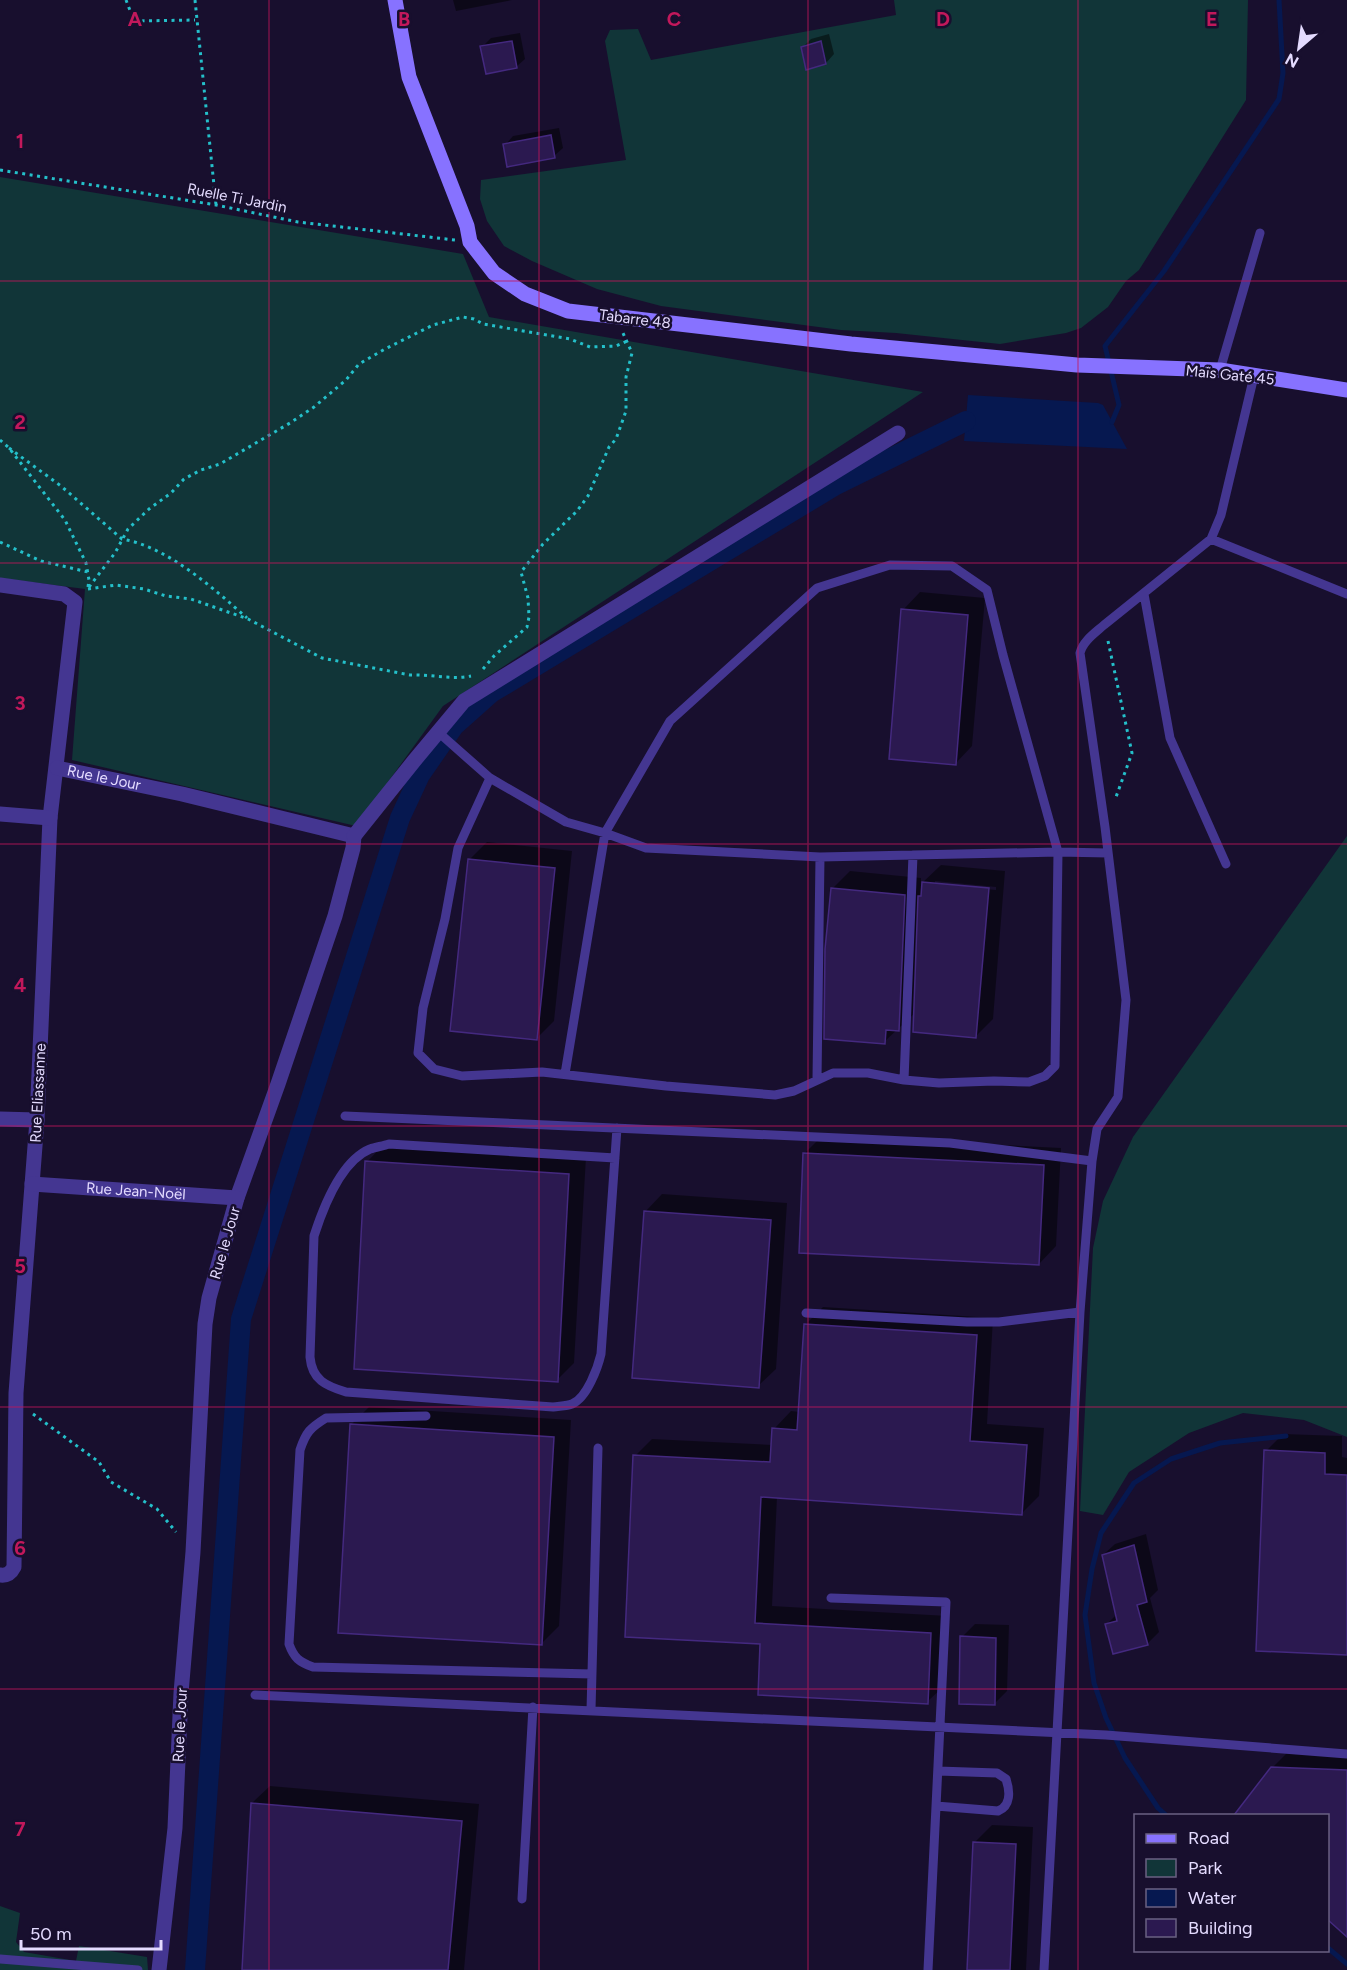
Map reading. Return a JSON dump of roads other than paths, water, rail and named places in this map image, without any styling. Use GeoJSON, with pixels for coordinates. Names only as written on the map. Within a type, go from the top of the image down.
{"type":"FeatureCollection","features":[{"type":"Feature","properties":{"kind":"street","name":"Tabarre 48"},"geometry":{"type":"LineString","coordinates":[[395,0],[409,78],[467,226],[471,242],[494,273],[525,294],[568,311],[839,342],[1077,365]]}},
{"type":"Feature","properties":{"kind":"street","name":"Maïs Gaté 45"},"geometry":{"type":"LineString","coordinates":[[1077,365],[1220,370],[1347,390]]}},
{"type":"Feature","properties":{"kind":"street"},"geometry":{"type":"LineString","coordinates":[[354,837],[464,701],[898,433]]}},
{"type":"Feature","properties":{"kind":"street","name":"Rue Eliassanne"},"geometry":{"type":"LineString","coordinates":[[0,585],[64,594],[75,602],[50,818],[37,1120],[16,1393],[14,1567],[11,1572],[0,1575]]}},
{"type":"Feature","properties":{"kind":"street","name":"Rue le Jour"},"geometry":{"type":"LineString","coordinates":[[57,768],[182,794],[354,837],[353,849],[335,916],[237,1198],[205,1324],[193,1552],[181,1693],[175,1828],[159,1970]]}},
{"type":"Feature","properties":{"kind":"street"},"geometry":{"type":"LineString","coordinates":[[0,814],[50,818]]}},
{"type":"Feature","properties":{"kind":"street"},"geometry":{"type":"LineString","coordinates":[[0,1119],[37,1120]]}},
{"type":"Feature","properties":{"kind":"street","name":"Rue Jean-Noël"},"geometry":{"type":"LineString","coordinates":[[32,1184],[237,1198]]}},
{"type":"Feature","properties":{"kind":"lane"},"geometry":{"type":"LineString","coordinates":[[1220,370],[1260,233]]}},
{"type":"Feature","properties":{"kind":"lane"},"geometry":{"type":"LineString","coordinates":[[1044,1970],[1080,1312],[1092,1161],[1097,1129],[1118,1097],[1126,1000],[1105,827],[1080,653],[1087,640],[1104,625],[1210,539],[1221,515],[1254,376]]}},
{"type":"Feature","properties":{"kind":"lane"},"geometry":{"type":"LineString","coordinates":[[1210,539],[1347,594]]}},
{"type":"Feature","properties":{"kind":"lane"},"geometry":{"type":"LineString","coordinates":[[490,778],[458,848],[423,1008],[418,1053],[434,1069],[462,1076],[542,1072],[775,1095],[794,1091],[833,1073],[848,1072],[939,1083],[994,1081],[1029,1083],[1045,1076],[1055,1066],[1058,852],[987,590],[952,566],[890,564],[817,588],[670,720],[605,833],[565,1074]]}},
{"type":"Feature","properties":{"kind":"lane"},"geometry":{"type":"LineString","coordinates":[[1144,594],[1170,738],[1226,864]]}},
{"type":"Feature","properties":{"kind":"lane"},"geometry":{"type":"LineString","coordinates":[[438,732],[490,778],[566,822],[605,833],[646,849],[820,857],[1108,853]]}},
{"type":"Feature","properties":{"kind":"lane"},"geometry":{"type":"LineString","coordinates":[[904,1080],[913,855]]}},
{"type":"Feature","properties":{"kind":"lane"},"geometry":{"type":"LineString","coordinates":[[817,1079],[820,857]]}},
{"type":"Feature","properties":{"kind":"lane"},"geometry":{"type":"LineString","coordinates":[[345,1116],[950,1143],[1092,1161]]}},
{"type":"Feature","properties":{"kind":"lane"},"geometry":{"type":"LineString","coordinates":[[615,1158],[389,1144],[369,1149],[355,1160],[336,1183],[319,1219],[314,1236],[310,1357],[314,1374],[319,1380],[333,1388],[346,1392],[553,1407],[572,1404],[578,1400],[598,1366],[601,1354],[615,1158],[617,1128]]}},
{"type":"Feature","properties":{"kind":"lane"},"geometry":{"type":"LineString","coordinates":[[806,1313],[999,1322],[1080,1312]]}},
{"type":"Feature","properties":{"kind":"lane"},"geometry":{"type":"LineString","coordinates":[[426,1416],[326,1418],[314,1425],[305,1435],[300,1450],[289,1644],[293,1656],[301,1663],[313,1667],[592,1674]]}},
{"type":"Feature","properties":{"kind":"lane"},"geometry":{"type":"LineString","coordinates":[[591,1710],[598,1448]]}},
{"type":"Feature","properties":{"kind":"lane"},"geometry":{"type":"LineString","coordinates":[[831,1598],[946,1602],[928,1970]]}},
{"type":"Feature","properties":{"kind":"lane"},"geometry":{"type":"LineString","coordinates":[[255,1695],[1056,1733],[1347,1754]]}},
{"type":"Feature","properties":{"kind":"lane"},"geometry":{"type":"LineString","coordinates":[[522,1899],[533,1707]]}},
{"type":"Feature","properties":{"kind":"lane"},"geometry":{"type":"LineString","coordinates":[[936,1806],[998,1811],[1004,1809],[1007,1804],[1009,1788],[1006,1779],[997,1773],[938,1771]]}},
{"type":"Feature","properties":{"kind":"lane"},"geometry":{"type":"LineString","coordinates":[[0,1959],[138,1970]]}},
{"type":"Feature","properties":{"kind":"water"},"geometry":{"type":"Polygon","coordinates":[[[968,395],[1098,403],[1103,405],[1127,449],[964,441],[968,395]]]}},
{"type":"Feature","properties":{"kind":"waterway"},"geometry":{"type":"LineString","coordinates":[[1112,422],[1119,405],[1105,346],[1164,271],[1279,99],[1283,73],[1279,0]]}},
{"type":"Feature","properties":{"kind":"waterway"},"geometry":{"type":"LineString","coordinates":[[195,1970],[241,1319],[400,818],[420,775],[454,726],[491,693],[836,485],[966,421]]}},
{"type":"Feature","properties":{"kind":"waterway"},"geometry":{"type":"LineString","coordinates":[[1165,1814],[1158,1808],[1125,1758],[1106,1718],[1094,1683],[1085,1615],[1092,1569],[1101,1533],[1134,1483],[1171,1459],[1220,1443],[1286,1436]]}},
{"type":"Feature","properties":{"kind":"waterway"},"geometry":{"type":"LineString","coordinates":[[1329,1949],[1347,1964]]}}]}
